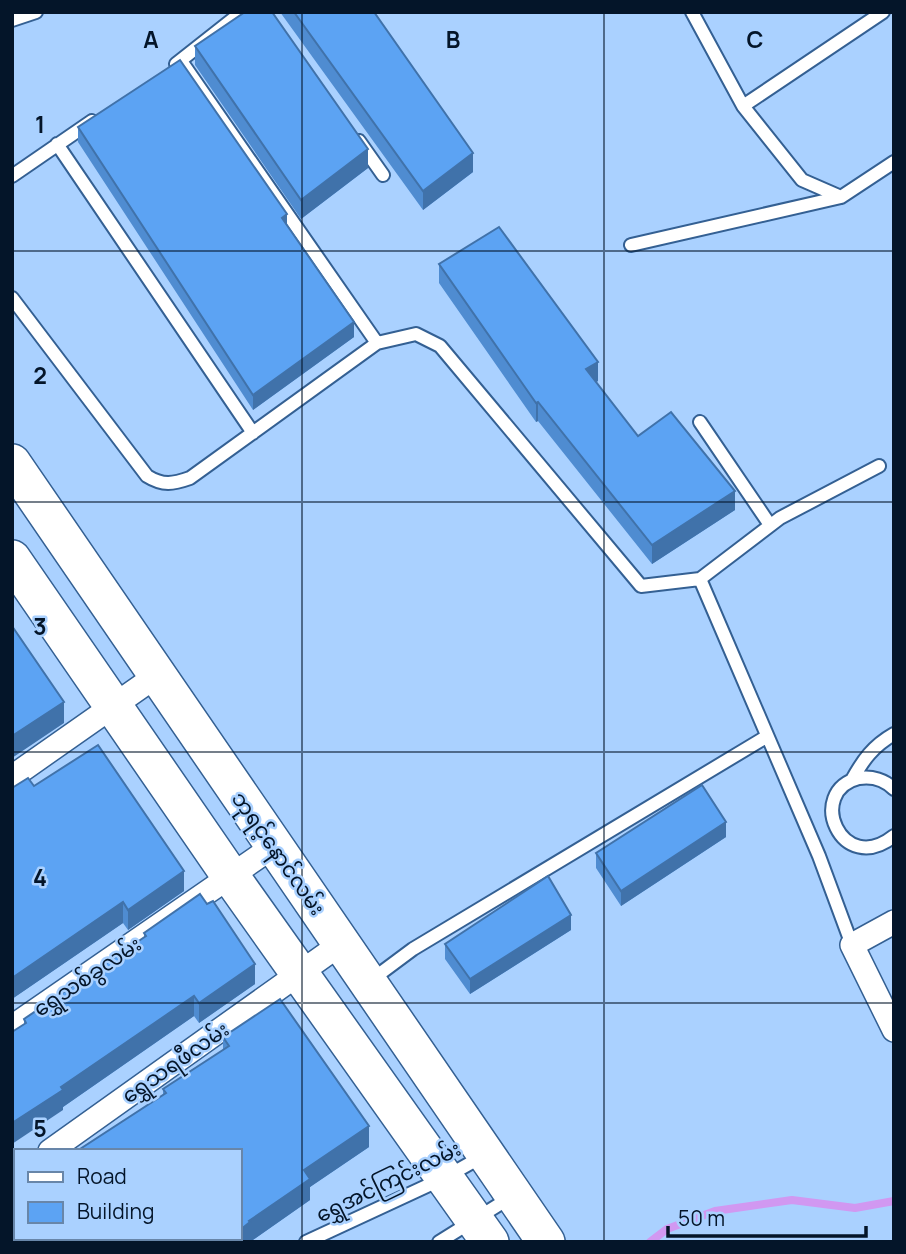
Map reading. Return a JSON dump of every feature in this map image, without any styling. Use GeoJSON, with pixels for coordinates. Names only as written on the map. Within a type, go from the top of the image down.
{"type":"FeatureCollection","features":[{"type":"Feature","properties":{"kind":"main road","name":"ဘုရင့်နောင်လမ်း"},"geometry":{"type":"LineString","coordinates":[[12,463],[546,1242]]}},
{"type":"Feature","properties":{"kind":"main road"},"geometry":{"type":"LineString","coordinates":[[12,559],[482,1231]]}},
{"type":"Feature","properties":{"kind":"street"},"geometry":{"type":"LineString","coordinates":[[12,777],[156,676]]}},
{"type":"Feature","properties":{"kind":"street","name":"ရွှေသစ်ခွလမ်း"},"geometry":{"type":"LineString","coordinates":[[12,1027],[274,846]]}},
{"type":"Feature","properties":{"kind":"street"},"geometry":{"type":"LineString","coordinates":[[894,922],[852,945],[894,1030]]}},
{"type":"Feature","properties":{"kind":"street","name":"ရွှေသရဖီလမ်း"},"geometry":{"type":"LineString","coordinates":[[53,1149],[342,943]]}},
{"type":"Feature","properties":{"kind":"lane"},"geometry":{"type":"LineString","coordinates":[[12,20],[36,12]]}},
{"type":"Feature","properties":{"kind":"lane"},"geometry":{"type":"LineString","coordinates":[[242,12],[175,65],[377,343]]}},
{"type":"Feature","properties":{"kind":"lane"},"geometry":{"type":"LineString","coordinates":[[692,12],[743,106],[802,180],[841,197]]}},
{"type":"Feature","properties":{"kind":"lane"},"geometry":{"type":"LineString","coordinates":[[743,106],[883,12]]}},
{"type":"Feature","properties":{"kind":"lane"},"geometry":{"type":"LineString","coordinates":[[12,177],[102,114]]}},
{"type":"Feature","properties":{"kind":"lane"},"geometry":{"type":"LineString","coordinates":[[352,132],[383,176]]}},
{"type":"Feature","properties":{"kind":"lane"},"geometry":{"type":"LineString","coordinates":[[57,144],[253,433]]}},
{"type":"Feature","properties":{"kind":"lane"},"geometry":{"type":"LineString","coordinates":[[631,245],[841,197],[894,162]]}},
{"type":"Feature","properties":{"kind":"lane"},"geometry":{"type":"LineString","coordinates":[[12,299],[148,476],[159,484],[175,484],[190,478],[377,343],[416,334],[440,346],[641,586],[700,579],[780,517],[879,466]]}},
{"type":"Feature","properties":{"kind":"lane"},"geometry":{"type":"LineString","coordinates":[[700,422],[769,526]]}},
{"type":"Feature","properties":{"kind":"lane"},"geometry":{"type":"LineString","coordinates":[[700,579],[818,856],[852,945]]}},
{"type":"Feature","properties":{"kind":"lane"},"geometry":{"type":"LineString","coordinates":[[852,780],[864,757],[881,741],[894,734]]}},
{"type":"Feature","properties":{"kind":"lane"},"geometry":{"type":"LineString","coordinates":[[369,982],[413,949],[766,737]]}},
{"type":"Feature","properties":{"kind":"lane"},"geometry":{"type":"LineString","coordinates":[[894,789],[879,779],[866,777],[852,780],[841,788],[834,800],[831,814],[835,827],[843,838],[855,846],[869,848],[883,844],[894,836]]}},
{"type":"Feature","properties":{"kind":"lane","name":"ရွှေအင်ကြင်းလမ်း"},"geometry":{"type":"LineString","coordinates":[[306,1242],[444,1178],[486,1154]]}},
{"type":"Feature","properties":{"kind":"lane"},"geometry":{"type":"LineString","coordinates":[[439,1242],[482,1231],[514,1195]]}},
{"type":"Feature","properties":{"kind":"building"},"geometry":{"type":"Polygon","coordinates":[[[245,12],[272,12],[368,149],[301,200],[195,46],[245,12]]]}},
{"type":"Feature","properties":{"kind":"building"},"geometry":{"type":"Polygon","coordinates":[[[294,12],[374,12],[473,153],[423,191],[294,12]]]}},
{"type":"Feature","properties":{"kind":"building"},"geometry":{"type":"Polygon","coordinates":[[[180,60],[287,214],[282,218],[354,322],[253,395],[78,127],[180,60]]]}},
{"type":"Feature","properties":{"kind":"building"},"geometry":{"type":"Polygon","coordinates":[[[499,227],[598,362],[586,369],[638,436],[671,412],[735,491],[652,545],[538,402],[536,403],[439,264],[499,227]]]}},
{"type":"Feature","properties":{"kind":"building"},"geometry":{"type":"Polygon","coordinates":[[[12,626],[64,702],[12,736],[12,626]]]}},
{"type":"Feature","properties":{"kind":"building"},"geometry":{"type":"Polygon","coordinates":[[[98,745],[184,871],[128,910],[123,902],[12,978],[12,788],[28,778],[34,786],[98,745]]]}},
{"type":"Feature","properties":{"kind":"building"},"geometry":{"type":"Polygon","coordinates":[[[702,785],[726,822],[621,891],[596,853],[702,785]]]}},
{"type":"Feature","properties":{"kind":"building"},"geometry":{"type":"Polygon","coordinates":[[[548,876],[571,915],[470,979],[445,944],[548,876]]]}},
{"type":"Feature","properties":{"kind":"building"},"geometry":{"type":"Polygon","coordinates":[[[200,894],[207,904],[213,901],[255,964],[199,1003],[194,996],[61,1087],[63,1090],[12,1123],[12,1032],[26,1023],[24,1019],[146,936],[144,933],[200,894]]]}},
{"type":"Feature","properties":{"kind":"building"},"geometry":{"type":"Polygon","coordinates":[[[280,999],[369,1126],[304,1170],[310,1179],[242,1228],[242,1149],[80,1149],[166,1093],[163,1089],[229,1046],[223,1037],[280,999]]]}},
{"type":"Feature","properties":{"kind":"building"},"geometry":{"type":"Polygon","coordinates":[[[101,1240],[224,1240],[222,1242],[101,1240]]]}},
{"type":"Feature","properties":{"kind":"waterway"},"geometry":{"type":"LineString","coordinates":[[650,1242],[667,1229],[715,1211],[792,1200],[855,1208],[894,1201]]}}]}
